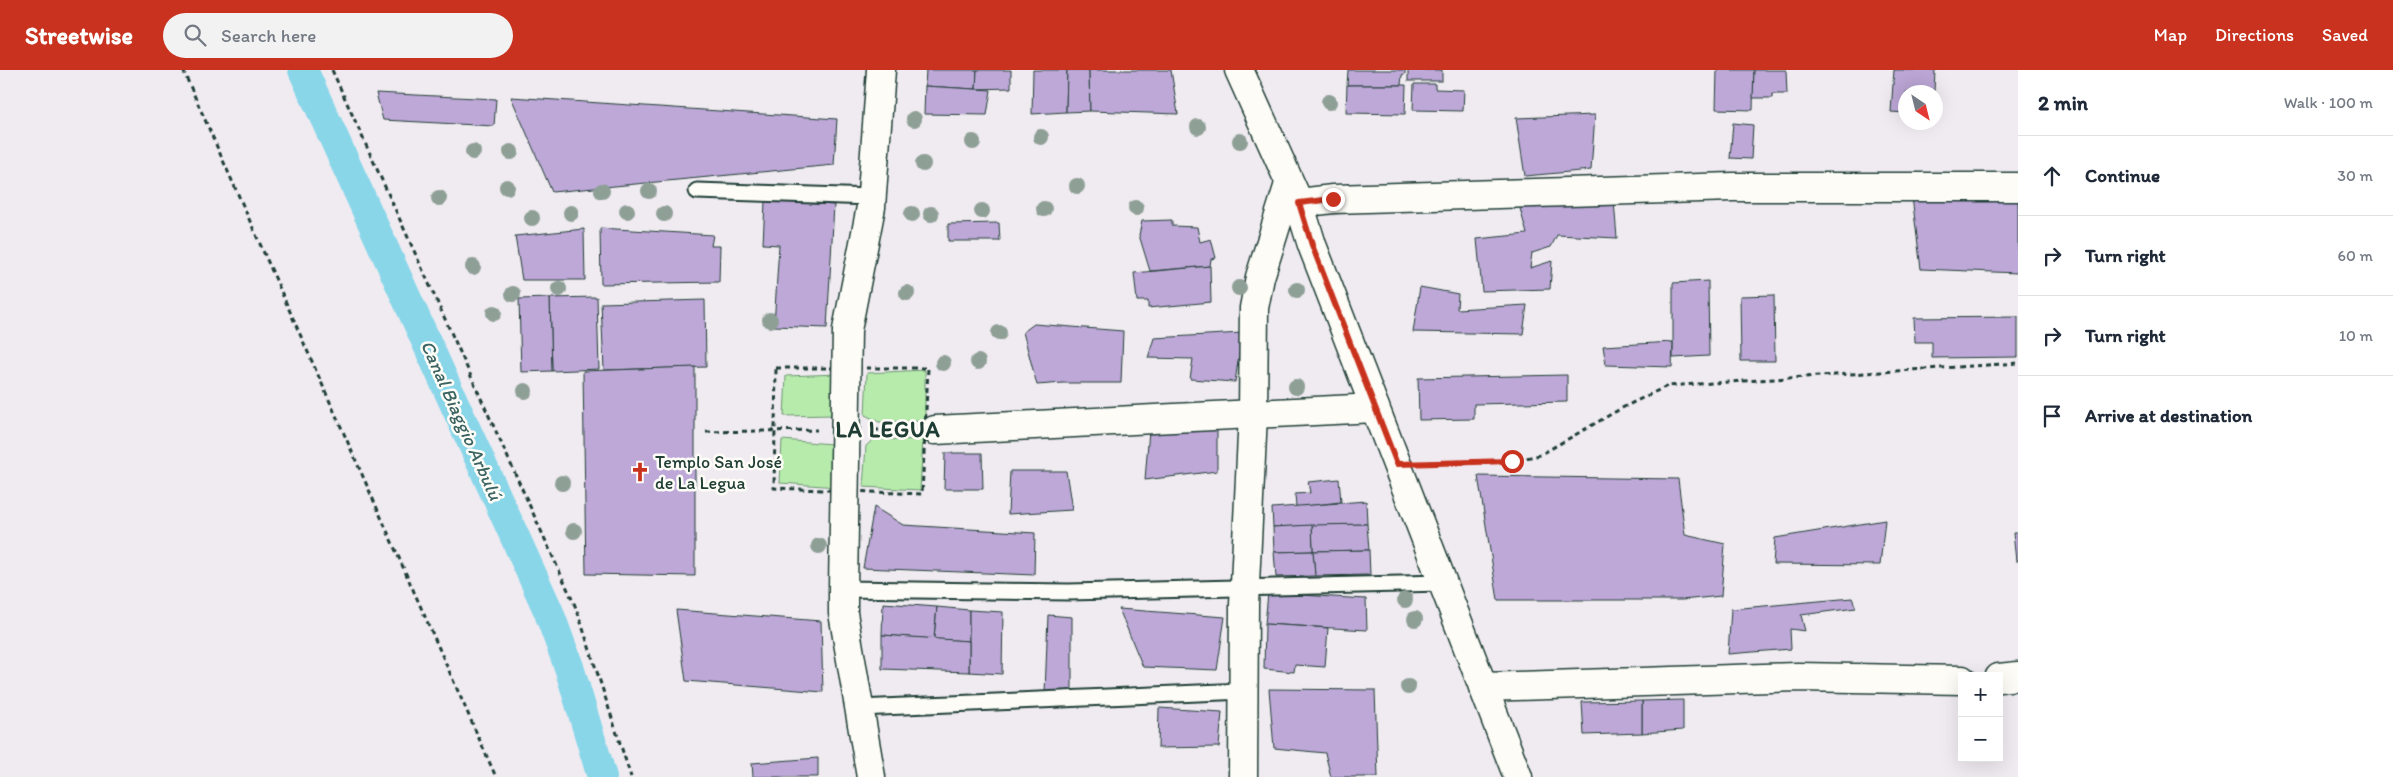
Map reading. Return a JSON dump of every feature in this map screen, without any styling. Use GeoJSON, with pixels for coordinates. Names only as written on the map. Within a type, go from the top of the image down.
{"type":"FeatureCollection","features":[{"type":"Feature","properties":{"kind":"street"},"geometry":{"type":"LineString","coordinates":[[871,777],[843,613],[843,589],[847,330],[871,197],[880,70]]}},
{"type":"Feature","properties":{"kind":"street"},"geometry":{"type":"LineString","coordinates":[[1239,70],[1294,193],[1312,245],[1518,777]]}},
{"type":"Feature","properties":{"kind":"street"},"geometry":{"type":"LineString","coordinates":[[1294,193],[1333,199],[1733,188],[2018,186]]}},
{"type":"Feature","properties":{"kind":"street"},"geometry":{"type":"LineString","coordinates":[[1243,777],[1254,308],[1260,277],[1294,193]]}},
{"type":"Feature","properties":{"kind":"street"},"geometry":{"type":"LineString","coordinates":[[935,430],[1375,408]]}},
{"type":"Feature","properties":{"kind":"street"},"geometry":{"type":"LineString","coordinates":[[2003,678],[2018,676]]}},
{"type":"Feature","properties":{"kind":"street"},"geometry":{"type":"LineString","coordinates":[[1483,687],[1798,677],[1958,680]]}},
{"type":"Feature","properties":{"kind":"lane"},"geometry":{"type":"LineString","coordinates":[[697,191],[871,197]]}},
{"type":"Feature","properties":{"kind":"lane"},"geometry":{"type":"LineString","coordinates":[[843,589],[1069,592],[1443,583]]}},
{"type":"Feature","properties":{"kind":"lane"},"geometry":{"type":"LineString","coordinates":[[859,708],[1244,691]]}},
{"type":"Feature","properties":{"kind":"path"},"geometry":{"type":"LineString","coordinates":[[184,70],[496,777]]}},
{"type":"Feature","properties":{"kind":"path"},"geometry":{"type":"LineString","coordinates":[[332,70],[576,610],[631,777]]}},
{"type":"Feature","properties":{"kind":"path"},"geometry":{"type":"LineString","coordinates":[[1397,464],[1512,461],[1540,455],[1622,408],[1667,386],[2018,363]]}},
{"type":"Feature","properties":{"kind":"green space"},"geometry":{"type":"Polygon","coordinates":[[[925,370],[925,421],[879,422],[865,415],[867,373],[925,370]]]}},
{"type":"Feature","properties":{"kind":"green space"},"geometry":{"type":"Polygon","coordinates":[[[838,374],[834,415],[784,416],[786,376],[838,374]]]}},
{"type":"Feature","properties":{"kind":"green space"},"geometry":{"type":"Polygon","coordinates":[[[874,439],[923,440],[920,490],[863,487],[866,446],[874,439]]]}},
{"type":"Feature","properties":{"kind":"green space"},"geometry":{"type":"Polygon","coordinates":[[[782,440],[832,444],[838,487],[780,483],[782,440]]]}},
{"type":"Feature","properties":{"kind":"building"},"geometry":{"type":"Polygon","coordinates":[[[926,70],[977,70],[976,89],[925,86],[926,70]]]}},
{"type":"Feature","properties":{"kind":"building"},"geometry":{"type":"Polygon","coordinates":[[[977,70],[1011,70],[1011,88],[976,89],[977,70]]]}},
{"type":"Feature","properties":{"kind":"building"},"geometry":{"type":"Polygon","coordinates":[[[1033,70],[1067,70],[1066,112],[1032,114],[1033,70]]]}},
{"type":"Feature","properties":{"kind":"building"},"geometry":{"type":"Polygon","coordinates":[[[1067,70],[1089,70],[1090,111],[1066,112],[1067,70]]]}},
{"type":"Feature","properties":{"kind":"building"},"geometry":{"type":"Polygon","coordinates":[[[1089,70],[1171,70],[1178,114],[1090,111],[1089,70]]]}},
{"type":"Feature","properties":{"kind":"building"},"geometry":{"type":"Polygon","coordinates":[[[1348,70],[1405,70],[1405,74],[1402,75],[1401,85],[1347,85],[1348,70]]]}},
{"type":"Feature","properties":{"kind":"building"},"geometry":{"type":"Polygon","coordinates":[[[1408,70],[1442,70],[1442,81],[1408,81],[1408,70]]]}},
{"type":"Feature","properties":{"kind":"building"},"geometry":{"type":"Polygon","coordinates":[[[1717,70],[1754,70],[1753,110],[1716,109],[1717,70]]]}},
{"type":"Feature","properties":{"kind":"building"},"geometry":{"type":"Polygon","coordinates":[[[1754,70],[1786,70],[1787,94],[1772,94],[1772,98],[1753,98],[1754,70]]]}},
{"type":"Feature","properties":{"kind":"building"},"geometry":{"type":"Polygon","coordinates":[[[1894,70],[1935,70],[1934,85],[1898,85],[1898,112],[1891,112],[1894,70]]]}},
{"type":"Feature","properties":{"kind":"building"},"geometry":{"type":"Polygon","coordinates":[[[1414,84],[1435,84],[1435,89],[1464,90],[1463,111],[1413,110],[1414,84]]]}},
{"type":"Feature","properties":{"kind":"building"},"geometry":{"type":"Polygon","coordinates":[[[1347,85],[1406,85],[1405,114],[1346,113],[1347,85]]]}},
{"type":"Feature","properties":{"kind":"building"},"geometry":{"type":"Polygon","coordinates":[[[925,86],[991,90],[987,115],[924,114],[925,86]]]}},
{"type":"Feature","properties":{"kind":"building"},"geometry":{"type":"Polygon","coordinates":[[[376,93],[496,99],[494,126],[383,120],[376,93]]]}},
{"type":"Feature","properties":{"kind":"building"},"geometry":{"type":"Polygon","coordinates":[[[511,97],[837,119],[834,165],[552,192],[511,97]]]}},
{"type":"Feature","properties":{"kind":"building"},"geometry":{"type":"Polygon","coordinates":[[[1595,115],[1591,170],[1525,176],[1516,118],[1595,115]]]}},
{"type":"Feature","properties":{"kind":"building"},"geometry":{"type":"Polygon","coordinates":[[[1733,123],[1753,125],[1751,159],[1730,158],[1733,123]]]}},
{"type":"Feature","properties":{"kind":"building"},"geometry":{"type":"Polygon","coordinates":[[[2018,194],[2018,273],[1921,269],[1912,197],[2018,194]]]}},
{"type":"Feature","properties":{"kind":"building"},"geometry":{"type":"Polygon","coordinates":[[[765,201],[834,205],[827,328],[774,326],[779,245],[763,244],[765,201]]]}},
{"type":"Feature","properties":{"kind":"building"},"geometry":{"type":"Polygon","coordinates":[[[1518,201],[1614,201],[1617,238],[1557,235],[1551,247],[1532,253],[1530,268],[1552,261],[1550,289],[1482,291],[1477,239],[1527,234],[1518,201]]]}},
{"type":"Feature","properties":{"kind":"building"},"geometry":{"type":"Polygon","coordinates":[[[1172,220],[1172,226],[1197,227],[1200,242],[1211,239],[1216,258],[1211,259],[1210,266],[1150,271],[1139,235],[1142,221],[1172,220]]]}},
{"type":"Feature","properties":{"kind":"building"},"geometry":{"type":"Polygon","coordinates":[[[999,223],[1000,241],[948,241],[948,224],[999,223]]]}},
{"type":"Feature","properties":{"kind":"building"},"geometry":{"type":"Polygon","coordinates":[[[600,228],[713,235],[711,246],[720,246],[719,282],[601,284],[600,228]]]}},
{"type":"Feature","properties":{"kind":"building"},"geometry":{"type":"Polygon","coordinates":[[[584,229],[585,280],[522,280],[515,236],[584,229]]]}},
{"type":"Feature","properties":{"kind":"building"},"geometry":{"type":"Polygon","coordinates":[[[1210,266],[1211,302],[1148,308],[1148,301],[1137,301],[1134,273],[1210,266]]]}},
{"type":"Feature","properties":{"kind":"building"},"geometry":{"type":"Polygon","coordinates":[[[1708,281],[1709,356],[1673,358],[1673,283],[1708,281]]]}},
{"type":"Feature","properties":{"kind":"building"},"geometry":{"type":"Polygon","coordinates":[[[1420,287],[1458,294],[1457,309],[1527,305],[1523,334],[1413,332],[1420,287]]]}},
{"type":"Feature","properties":{"kind":"building"},"geometry":{"type":"Polygon","coordinates":[[[1774,295],[1775,361],[1741,361],[1740,296],[1774,295]]]}},
{"type":"Feature","properties":{"kind":"building"},"geometry":{"type":"Polygon","coordinates":[[[597,297],[599,369],[552,371],[550,298],[597,297]]]}},
{"type":"Feature","properties":{"kind":"building"},"geometry":{"type":"Polygon","coordinates":[[[550,298],[552,371],[521,372],[519,299],[550,298]]]}},
{"type":"Feature","properties":{"kind":"building"},"geometry":{"type":"Polygon","coordinates":[[[705,300],[706,367],[604,370],[601,303],[705,300]]]}},
{"type":"Feature","properties":{"kind":"building"},"geometry":{"type":"Polygon","coordinates":[[[2018,317],[2018,357],[1932,358],[1932,342],[1915,342],[1914,318],[2018,317]]]}},
{"type":"Feature","properties":{"kind":"building"},"geometry":{"type":"Polygon","coordinates":[[[1034,324],[1123,331],[1121,383],[1037,385],[1023,332],[1034,324]]]}},
{"type":"Feature","properties":{"kind":"building"},"geometry":{"type":"Polygon","coordinates":[[[1242,333],[1235,382],[1190,379],[1193,359],[1148,358],[1154,338],[1242,333]]]}},
{"type":"Feature","properties":{"kind":"building"},"geometry":{"type":"Polygon","coordinates":[[[1673,342],[1672,367],[1606,365],[1603,346],[1673,342]]]}},
{"type":"Feature","properties":{"kind":"building","name":"Templo San José de La Legua"},"geometry":{"type":"Polygon","coordinates":[[[695,367],[695,576],[586,574],[583,371],[695,367]]]}},
{"type":"Feature","properties":{"kind":"building"},"geometry":{"type":"Polygon","coordinates":[[[1567,375],[1567,402],[1474,404],[1474,419],[1419,420],[1418,378],[1567,375]]]}},
{"type":"Feature","properties":{"kind":"building"},"geometry":{"type":"Polygon","coordinates":[[[1217,421],[1217,471],[1145,480],[1149,430],[1217,421]]]}},
{"type":"Feature","properties":{"kind":"building"},"geometry":{"type":"Polygon","coordinates":[[[945,453],[982,453],[983,489],[944,489],[945,453]]]}},
{"type":"Feature","properties":{"kind":"building"},"geometry":{"type":"Polygon","coordinates":[[[1010,471],[1066,471],[1072,510],[1008,514],[1010,471]]]}},
{"type":"Feature","properties":{"kind":"building"},"geometry":{"type":"Polygon","coordinates":[[[1478,476],[1678,479],[1685,535],[1725,544],[1721,596],[1682,600],[1498,600],[1478,476]]]}},
{"type":"Feature","properties":{"kind":"building"},"geometry":{"type":"Polygon","coordinates":[[[1339,479],[1341,502],[1296,507],[1295,494],[1310,493],[1308,482],[1339,479]]]}},
{"type":"Feature","properties":{"kind":"building"},"geometry":{"type":"Polygon","coordinates":[[[1366,501],[1367,524],[1273,527],[1272,508],[1366,501]]]}},
{"type":"Feature","properties":{"kind":"building"},"geometry":{"type":"Polygon","coordinates":[[[874,507],[903,525],[1035,533],[1034,575],[863,568],[874,507]]]}},
{"type":"Feature","properties":{"kind":"building"},"geometry":{"type":"Polygon","coordinates":[[[1885,520],[1880,565],[1773,564],[1775,538],[1885,520]]]}},
{"type":"Feature","properties":{"kind":"building"},"geometry":{"type":"Polygon","coordinates":[[[1367,524],[1369,550],[1313,551],[1312,525],[1367,524]]]}},
{"type":"Feature","properties":{"kind":"building"},"geometry":{"type":"Polygon","coordinates":[[[1312,525],[1313,551],[1274,552],[1273,527],[1312,525]]]}},
{"type":"Feature","properties":{"kind":"building"},"geometry":{"type":"Polygon","coordinates":[[[2013,533],[2018,533],[2018,561],[2016,561],[2013,533]]]}},
{"type":"Feature","properties":{"kind":"building"},"geometry":{"type":"Polygon","coordinates":[[[1369,550],[1370,575],[1315,576],[1313,551],[1369,550]]]}},
{"type":"Feature","properties":{"kind":"building"},"geometry":{"type":"Polygon","coordinates":[[[1313,551],[1315,576],[1276,577],[1274,552],[1313,551]]]}},
{"type":"Feature","properties":{"kind":"building"},"geometry":{"type":"Polygon","coordinates":[[[1268,593],[1366,599],[1367,630],[1265,624],[1268,593]]]}},
{"type":"Feature","properties":{"kind":"building"},"geometry":{"type":"Polygon","coordinates":[[[1852,598],[1856,608],[1801,615],[1805,631],[1790,629],[1791,649],[1728,654],[1731,609],[1852,598]]]}},
{"type":"Feature","properties":{"kind":"building"},"geometry":{"type":"Polygon","coordinates":[[[883,603],[937,607],[934,639],[882,635],[883,603]]]}},
{"type":"Feature","properties":{"kind":"building"},"geometry":{"type":"Polygon","coordinates":[[[937,607],[969,610],[969,641],[934,639],[937,607]]]}},
{"type":"Feature","properties":{"kind":"building"},"geometry":{"type":"Polygon","coordinates":[[[1119,609],[1225,617],[1217,670],[1143,667],[1119,609]]]}},
{"type":"Feature","properties":{"kind":"building"},"geometry":{"type":"Polygon","coordinates":[[[676,610],[821,621],[823,692],[686,681],[676,610]]]}},
{"type":"Feature","properties":{"kind":"building"},"geometry":{"type":"Polygon","coordinates":[[[969,610],[1003,612],[1002,674],[969,672],[969,610]]]}},
{"type":"Feature","properties":{"kind":"building"},"geometry":{"type":"Polygon","coordinates":[[[1048,615],[1072,617],[1072,693],[1045,693],[1048,615]]]}},
{"type":"Feature","properties":{"kind":"building"},"geometry":{"type":"Polygon","coordinates":[[[1265,624],[1328,628],[1325,667],[1295,665],[1294,672],[1264,669],[1265,624]]]}},
{"type":"Feature","properties":{"kind":"building"},"geometry":{"type":"Polygon","coordinates":[[[882,635],[969,641],[969,672],[882,669],[882,635]]]}},
{"type":"Feature","properties":{"kind":"building"},"geometry":{"type":"Polygon","coordinates":[[[1269,689],[1375,690],[1378,777],[1331,777],[1325,753],[1274,748],[1269,689]]]}},
{"type":"Feature","properties":{"kind":"building"},"geometry":{"type":"Polygon","coordinates":[[[1683,700],[1683,730],[1642,733],[1642,701],[1683,700]]]}},
{"type":"Feature","properties":{"kind":"building"},"geometry":{"type":"Polygon","coordinates":[[[1642,701],[1642,733],[1584,735],[1582,702],[1642,701]]]}},
{"type":"Feature","properties":{"kind":"building"},"geometry":{"type":"Polygon","coordinates":[[[1159,708],[1222,712],[1219,747],[1158,748],[1159,708]]]}},
{"type":"Feature","properties":{"kind":"building"},"geometry":{"type":"Polygon","coordinates":[[[818,758],[818,777],[753,777],[752,763],[818,758]]]}},
{"type":"Feature","properties":{"kind":"waterway","name":"Canal Biaggio Arbulú"},"geometry":{"type":"LineString","coordinates":[[303,70],[548,610],[569,667],[602,777]]}},
{"type":"Feature","properties":{"kind":"place","name":"Templo San José de La Legua"},"geometry":{"type":"Point","coordinates":[640,472]}},
{"type":"Feature","properties":{"kind":"district","name":"LA LEGUA"},"geometry":{"type":"Point","coordinates":[888,429]}},
{"type":"Feature","properties":{"kind":"route"},"geometry":{"type":"LineString","coordinates":[[1333,199],[1299,203],[1312,245],[1397,464],[1512,461]]}}]}
